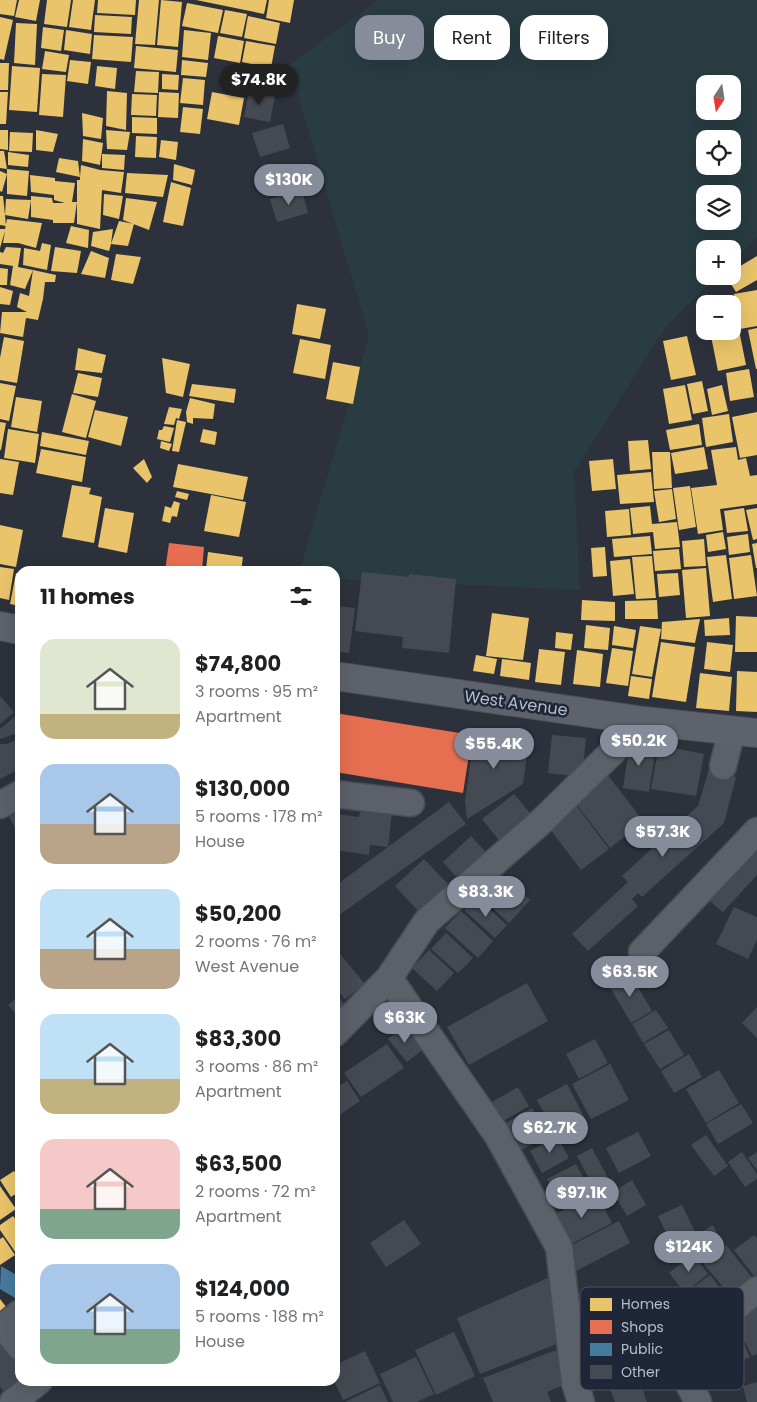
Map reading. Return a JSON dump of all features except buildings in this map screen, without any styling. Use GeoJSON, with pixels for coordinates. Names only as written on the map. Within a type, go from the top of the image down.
{"type":"FeatureCollection","features":[{"type":"Feature","properties":{"kind":"main road","name":"West Avenue"},"geometry":{"type":"LineString","coordinates":[[340,677],[644,721],[744,732]]}},
{"type":"Feature","properties":{"kind":"street"},"geometry":{"type":"LineString","coordinates":[[340,1028],[389,978],[427,921],[543,820],[644,721]]}},
{"type":"Feature","properties":{"kind":"street"},"geometry":{"type":"LineString","coordinates":[[723,766],[744,732]]}},
{"type":"Feature","properties":{"kind":"street"},"geometry":{"type":"LineString","coordinates":[[340,795],[411,804]]}},
{"type":"Feature","properties":{"kind":"street"},"geometry":{"type":"LineString","coordinates":[[0,805],[15,797]]}},
{"type":"Feature","properties":{"kind":"street"},"geometry":{"type":"LineString","coordinates":[[642,952],[757,831]]}},
{"type":"Feature","properties":{"kind":"street"},"geometry":{"type":"LineString","coordinates":[[389,978],[498,1136],[559,1247],[578,1393]]}},
{"type":"Feature","properties":{"kind":"street"},"geometry":{"type":"LineString","coordinates":[[744,1300],[757,1290]]}},
{"type":"Feature","properties":{"kind":"street"},"geometry":{"type":"LineString","coordinates":[[15,1317],[8,1323],[6,1329],[15,1341]]}},
{"type":"Feature","properties":{"kind":"street"},"geometry":{"type":"LineString","coordinates":[[13,1402],[33,1386]]}},
{"type":"Feature","properties":{"kind":"street"},"geometry":{"type":"LineString","coordinates":[[692,1390],[698,1402]]}},
{"type":"Feature","properties":{"kind":"shaded area"},"geometry":{"type":"Polygon","coordinates":[[[378,0],[757,0],[757,237],[741,253],[741,240],[696,240],[696,285],[708,285],[665,328],[574,472],[580,590],[340,579],[340,566],[300,566],[369,336],[289,65],[355,17],[355,60],[424,60],[424,15],[357,15],[378,0]]]}}]}
